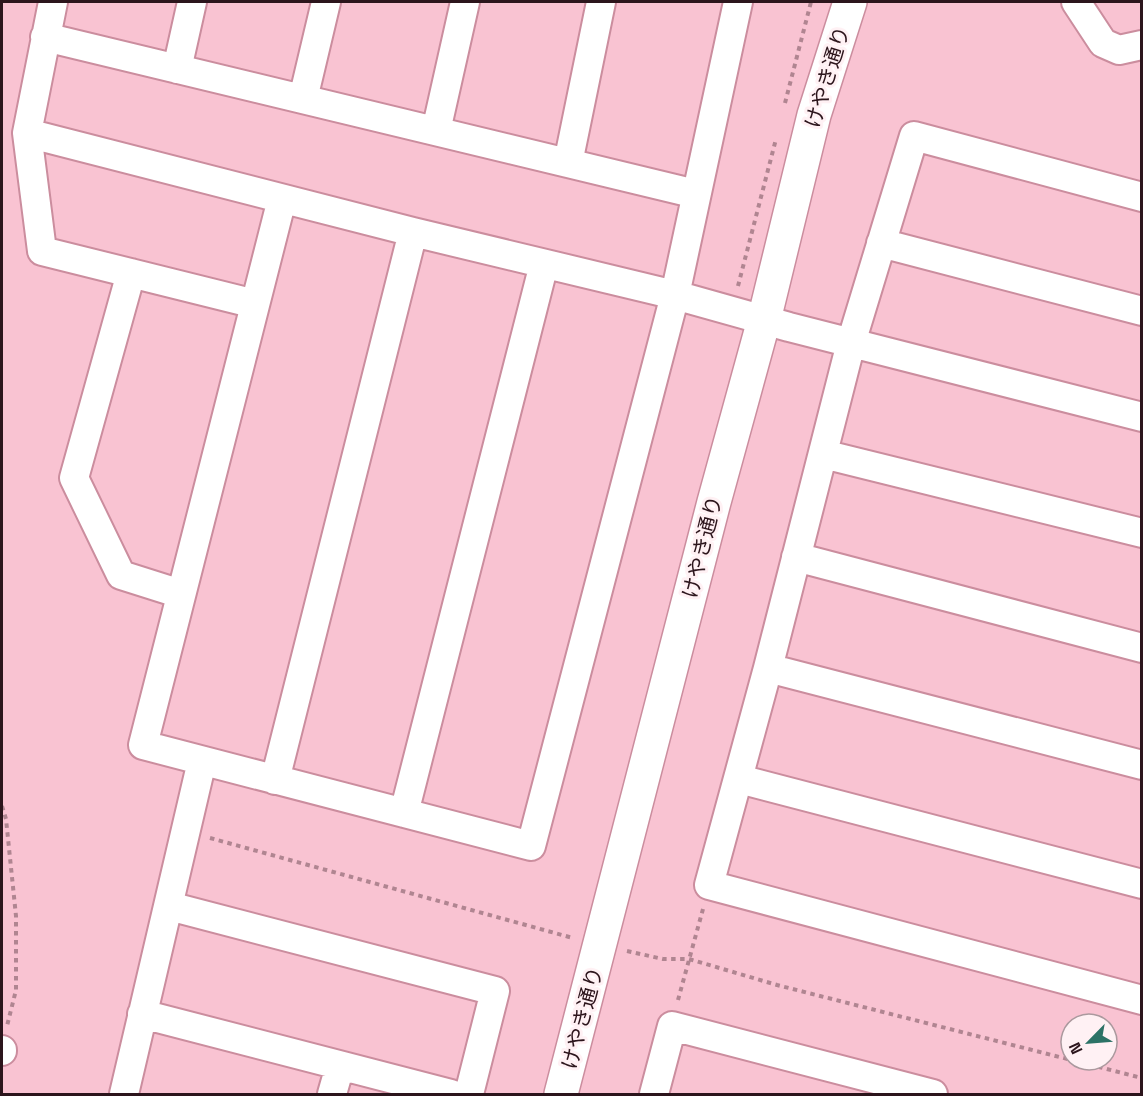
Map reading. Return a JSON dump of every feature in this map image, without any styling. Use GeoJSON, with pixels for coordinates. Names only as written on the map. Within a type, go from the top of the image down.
{"type":"FeatureCollection","features":[{"type":"Feature","properties":{"kind":"street"},"geometry":{"type":"LineString","coordinates":[[53,2],[27,133],[42,251],[255,304]]}},
{"type":"Feature","properties":{"kind":"street"},"geometry":{"type":"LineString","coordinates":[[177,69],[192,2]]}},
{"type":"Feature","properties":{"kind":"street"},"geometry":{"type":"LineString","coordinates":[[303,99],[326,2]]}},
{"type":"Feature","properties":{"kind":"street"},"geometry":{"type":"LineString","coordinates":[[436,131],[465,2]]}},
{"type":"Feature","properties":{"kind":"street"},"geometry":{"type":"LineString","coordinates":[[568,163],[601,2]]}},
{"type":"Feature","properties":{"kind":"street"},"geometry":{"type":"LineString","coordinates":[[282,199],[143,745],[531,846],[675,295],[738,2]]}},
{"type":"Feature","properties":{"kind":"street","name":"けやき通り"},"geometry":{"type":"LineString","coordinates":[[561,1095],[714,502],[764,320],[814,115],[850,2]]}},
{"type":"Feature","properties":{"kind":"street"},"geometry":{"type":"LineString","coordinates":[[1076,2],[1103,43],[1119,50],[1142,45]]}},
{"type":"Feature","properties":{"kind":"street"},"geometry":{"type":"LineString","coordinates":[[45,37],[696,194]]}},
{"type":"Feature","properties":{"kind":"street"},"geometry":{"type":"LineString","coordinates":[[27,133],[413,232],[675,295],[851,343],[1142,417]]}},
{"type":"Feature","properties":{"kind":"street"},"geometry":{"type":"LineString","coordinates":[[1142,197],[914,136],[851,343],[739,779],[709,885],[1142,1000]]}},
{"type":"Feature","properties":{"kind":"street"},"geometry":{"type":"LineString","coordinates":[[275,780],[413,232]]}},
{"type":"Feature","properties":{"kind":"street"},"geometry":{"type":"LineString","coordinates":[[881,243],[1142,311]]}},
{"type":"Feature","properties":{"kind":"street"},"geometry":{"type":"LineString","coordinates":[[404,813],[544,264]]}},
{"type":"Feature","properties":{"kind":"street"},"geometry":{"type":"LineString","coordinates":[[131,273],[74,478],[121,575],[181,594]]}},
{"type":"Feature","properties":{"kind":"street"},"geometry":{"type":"LineString","coordinates":[[823,453],[1142,533]]}},
{"type":"Feature","properties":{"kind":"street"},"geometry":{"type":"LineString","coordinates":[[796,557],[1142,648]]}},
{"type":"Feature","properties":{"kind":"street"},"geometry":{"type":"LineString","coordinates":[[768,668],[1142,765]]}},
{"type":"Feature","properties":{"kind":"street"},"geometry":{"type":"LineString","coordinates":[[124,1095],[202,761]]}},
{"type":"Feature","properties":{"kind":"street"},"geometry":{"type":"LineString","coordinates":[[739,779],[1142,884]]}},
{"type":"Feature","properties":{"kind":"street"},"geometry":{"type":"LineString","coordinates":[[169,906],[495,991],[469,1095]]}},
{"type":"Feature","properties":{"kind":"street"},"geometry":{"type":"LineString","coordinates":[[142,1014],[451,1095]]}},
{"type":"Feature","properties":{"kind":"street"},"geometry":{"type":"LineString","coordinates":[[654,1095],[672,1026],[933,1095]]}},
{"type":"Feature","properties":{"kind":"street"},"geometry":{"type":"LineString","coordinates":[[332,1095],[340,1066]]}},
{"type":"Feature","properties":{"kind":"path"},"geometry":{"type":"LineString","coordinates":[[785,104],[811,2]]}},
{"type":"Feature","properties":{"kind":"path"},"geometry":{"type":"LineString","coordinates":[[738,286],[776,138]]}},
{"type":"Feature","properties":{"kind":"path"},"geometry":{"type":"LineString","coordinates":[[2,806],[6,819],[16,916],[16,990],[2,1051]]}},
{"type":"Feature","properties":{"kind":"path"},"geometry":{"type":"LineString","coordinates":[[186,831],[601,945],[663,959],[689,959],[789,988],[1142,1078]]}},
{"type":"Feature","properties":{"kind":"path"},"geometry":{"type":"LineString","coordinates":[[672,1026],[709,885]]}}]}
